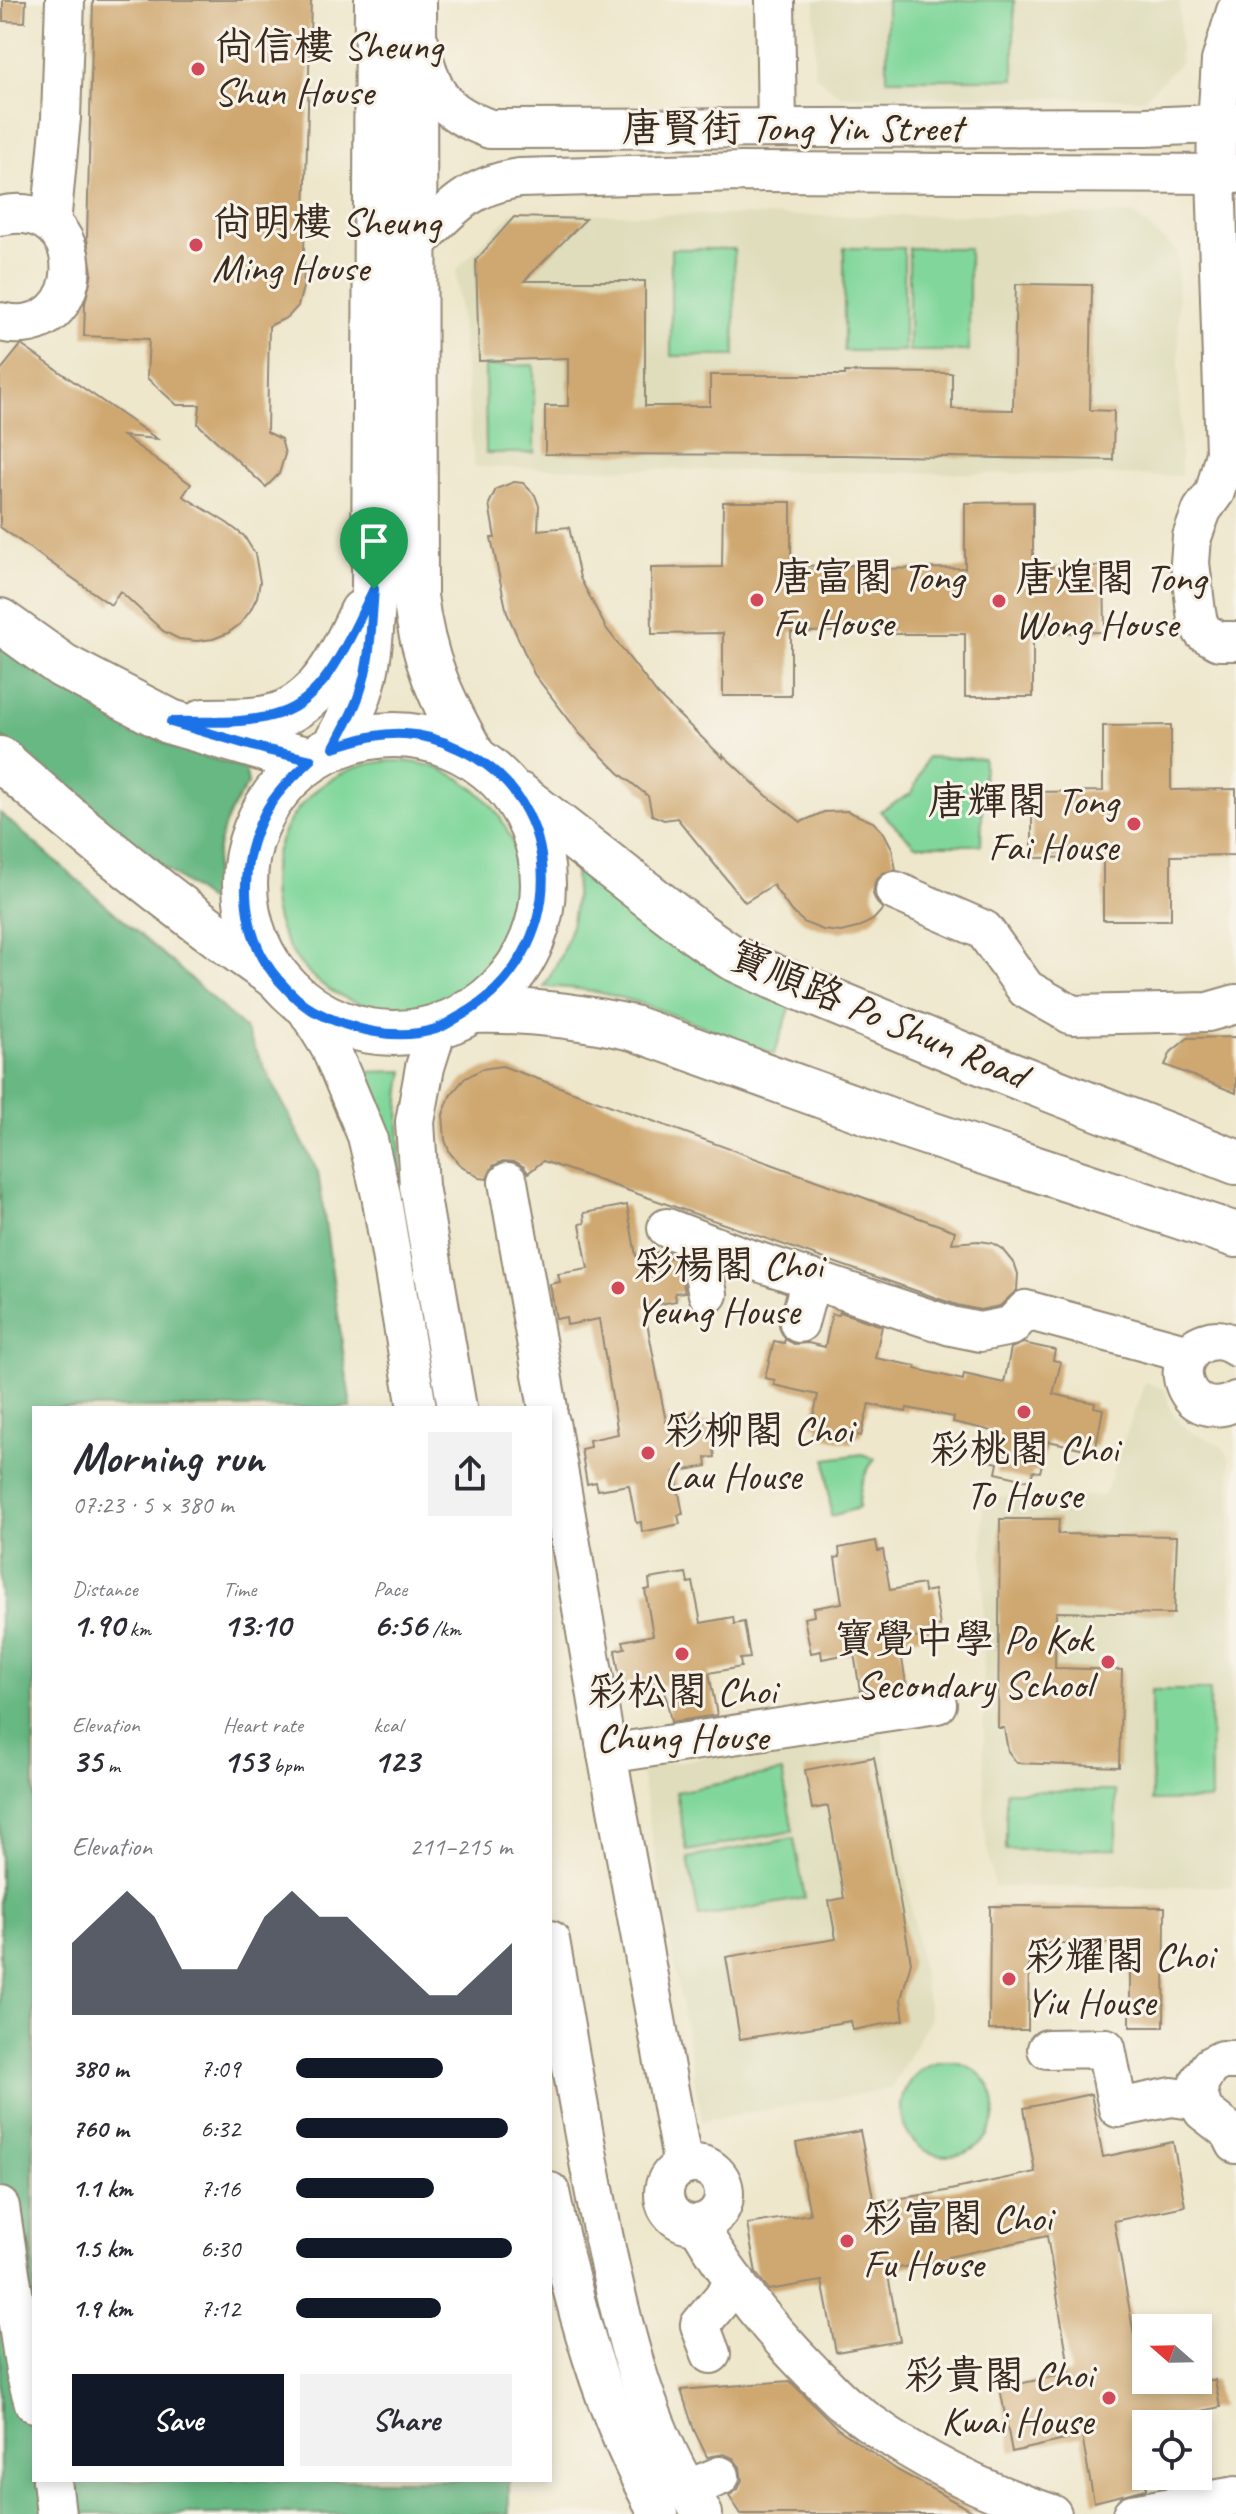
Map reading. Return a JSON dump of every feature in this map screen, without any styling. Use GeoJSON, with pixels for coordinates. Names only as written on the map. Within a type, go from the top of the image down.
{"type":"FeatureCollection","features":[{"type":"Feature","properties":{"kind":"main road"},"geometry":{"type":"LineString","coordinates":[[402,7],[414,247],[415,596],[426,657],[447,711],[472,754]]}},
{"type":"Feature","properties":{"kind":"main road"},"geometry":{"type":"LineString","coordinates":[[272,974],[255,942],[247,913],[244,887],[254,836],[279,791],[323,754],[354,709],[370,651],[402,7]]}},
{"type":"Feature","properties":{"kind":"main road"},"geometry":{"type":"LineString","coordinates":[[171,722],[245,720],[284,712],[301,702],[328,676],[374,589]]}},
{"type":"Feature","properties":{"kind":"main road"},"geometry":{"type":"LineString","coordinates":[[0,621],[63,666],[171,722],[267,750],[323,754],[371,735],[406,734],[440,740],[472,754],[493,770],[526,811],[537,836],[542,862],[540,916],[518,965],[500,987],[453,1020]]}},
{"type":"Feature","properties":{"kind":"main road"},"geometry":{"type":"LineString","coordinates":[[0,759],[41,796],[219,938],[272,974]]}},
{"type":"Feature","properties":{"kind":"main road","name":"寶順路 Po Shun Road"},"geometry":{"type":"LineString","coordinates":[[511,789],[731,957],[989,1065],[1236,1162]]}},
{"type":"Feature","properties":{"kind":"main road","name":"寶順路 Po Shun Road"},"geometry":{"type":"LineString","coordinates":[[272,974],[304,1005],[339,1024],[367,1031],[395,1033],[505,1009],[590,1018],[633,1028],[909,1127],[1236,1235]]}},
{"type":"Feature","properties":{"kind":"street"},"geometry":{"type":"LineString","coordinates":[[51,224],[61,118],[65,0]]}},
{"type":"Feature","properties":{"kind":"street"},"geometry":{"type":"LineString","coordinates":[[775,0],[777,127]]}},
{"type":"Feature","properties":{"kind":"street","name":"唐賢街 Tong Yin Street"},"geometry":{"type":"LineString","coordinates":[[402,7],[429,79],[444,105],[466,120],[490,129],[1145,127],[1226,124]]}},
{"type":"Feature","properties":{"kind":"street"},"geometry":{"type":"LineString","coordinates":[[1230,645],[1203,632],[1198,622],[1190,563],[1192,537],[1202,510],[1215,492],[1225,453],[1226,124],[1221,61],[1236,11]]}},
{"type":"Feature","properties":{"kind":"street","name":"唐賢街 Tong Yin Street"},"geometry":{"type":"LineString","coordinates":[[414,247],[445,212],[464,199],[485,187],[519,178],[742,172],[1226,174]]}},
{"type":"Feature","properties":{"kind":"street"},"geometry":{"type":"LineString","coordinates":[[0,216],[19,213],[36,216],[51,224],[70,253],[72,270],[69,287],[61,302],[49,314],[19,324],[0,322]]}},
{"type":"Feature","properties":{"kind":"street"},"geometry":{"type":"LineString","coordinates":[[895,891],[984,930],[1026,989],[1072,1015],[1208,1012],[1236,1004]]}},
{"type":"Feature","properties":{"kind":"street"},"geometry":{"type":"LineString","coordinates":[[304,1005],[330,1047],[367,1136],[381,1195],[417,1406]]}},
{"type":"Feature","properties":{"kind":"street"},"geometry":{"type":"LineString","coordinates":[[453,1020],[425,1067],[415,1122],[419,1186],[457,1406]]}},
{"type":"Feature","properties":{"kind":"street"},"geometry":{"type":"LineString","coordinates":[[508,1182],[548,1406]]}},
{"type":"Feature","properties":{"kind":"street"},"geometry":{"type":"LineString","coordinates":[[708,1294],[682,1234],[951,1326],[980,1332],[1011,1326],[1026,1310],[1189,1354]]}},
{"type":"Feature","properties":{"kind":"street"},"geometry":{"type":"LineString","coordinates":[[799,1323],[811,1279]]}},
{"type":"Feature","properties":{"kind":"street"},"geometry":{"type":"LineString","coordinates":[[1236,1347],[1219,1340],[1197,1346],[1189,1354],[1183,1374],[1189,1394],[1196,1401],[1217,1407],[1236,1401]]}},
{"type":"Feature","properties":{"kind":"street"},"geometry":{"type":"LineString","coordinates":[[552,1434],[683,2166],[704,2165],[719,2178],[723,2187],[724,2197],[716,2215],[698,2225],[716,2255],[788,2347],[845,2404],[921,2456],[1006,2499],[1052,2514]]}},
{"type":"Feature","properties":{"kind":"street"},"geometry":{"type":"LineString","coordinates":[[607,1754],[937,1704]]}},
{"type":"Feature","properties":{"kind":"street"},"geometry":{"type":"LineString","coordinates":[[552,1952],[586,2156],[618,2305],[681,2504]]}},
{"type":"Feature","properties":{"kind":"street"},"geometry":{"type":"LineString","coordinates":[[1047,2049],[1106,2048],[1118,2108],[1172,2097],[1199,2101]]}},
{"type":"Feature","properties":{"kind":"street"},"geometry":{"type":"LineString","coordinates":[[1236,2060],[1222,2060],[1210,2066],[1200,2081],[1199,2101],[1203,2111],[1230,2132],[1236,2144]]}},
{"type":"Feature","properties":{"kind":"street"},"geometry":{"type":"LineString","coordinates":[[552,2201],[590,2356],[624,2444],[681,2504]]}},
{"type":"Feature","properties":{"kind":"street"},"geometry":{"type":"LineString","coordinates":[[0,2207],[25,2371],[32,2396]]}},
{"type":"Feature","properties":{"kind":"street"},"geometry":{"type":"LineString","coordinates":[[711,2354],[700,2325],[736,2282]]}},
{"type":"Feature","properties":{"kind":"street"},"geometry":{"type":"LineString","coordinates":[[52,2482],[56,2514]]}},
{"type":"Feature","properties":{"kind":"street"},"geometry":{"type":"LineString","coordinates":[[1132,2514],[1236,2496]]}},
{"type":"Feature","properties":{"kind":"shaded area"},"geometry":{"type":"Polygon","coordinates":[[[815,0],[1180,0],[1180,63],[1144,99],[841,96],[814,75],[815,0]]]}},
{"type":"Feature","properties":{"kind":"shaded area"},"geometry":{"type":"Polygon","coordinates":[[[512,213],[825,216],[1134,214],[1177,252],[1181,476],[474,467],[456,270],[512,213]]]}},
{"type":"Feature","properties":{"kind":"shaded area","name":"寶覺中學 Po Kok Secondary School"},"geometry":{"type":"Polygon","coordinates":[[[1145,1382],[1165,1389],[1170,1408],[1181,1423],[1193,1433],[1219,1444],[1230,1462],[1233,1886],[994,1887],[984,1827],[983,1497],[1104,1496],[1145,1382]]]}},
{"type":"Feature","properties":{"kind":"shaded area"},"geometry":{"type":"Polygon","coordinates":[[[881,1728],[930,2018],[891,2089],[702,2121],[640,1768],[881,1728]]]}},
{"type":"Feature","properties":{"kind":"green space"},"geometry":{"type":"Polygon","coordinates":[[[887,0],[1014,0],[1014,79],[887,79],[887,0]]]}},
{"type":"Feature","properties":{"kind":"green space"},"geometry":{"type":"Polygon","coordinates":[[[844,248],[904,248],[904,351],[844,351],[844,248]]]}},
{"type":"Feature","properties":{"kind":"green space"},"geometry":{"type":"Polygon","coordinates":[[[909,248],[969,248],[969,351],[909,351],[909,248]]]}},
{"type":"Feature","properties":{"kind":"green space"},"geometry":{"type":"Polygon","coordinates":[[[671,249],[734,249],[735,356],[671,356],[671,249]]]}},
{"type":"Feature","properties":{"kind":"green space"},"geometry":{"type":"Polygon","coordinates":[[[534,365],[534,453],[486,453],[485,366],[534,365]]]}},
{"type":"Feature","properties":{"kind":"green space"},"geometry":{"type":"Polygon","coordinates":[[[0,646],[32,669],[133,727],[178,749],[245,768],[248,784],[230,813],[216,856],[213,904],[0,736],[0,646]]]}},
{"type":"Feature","properties":{"kind":"green space"},"geometry":{"type":"Polygon","coordinates":[[[927,757],[984,759],[981,845],[915,845],[880,811],[912,793],[927,757]]]}},
{"type":"Feature","properties":{"kind":"green space"},"geometry":{"type":"Polygon","coordinates":[[[396,761],[443,771],[465,782],[483,798],[499,816],[510,838],[520,885],[510,932],[499,954],[483,972],[465,988],[443,999],[396,1009],[349,999],[327,988],[309,972],[293,954],[282,932],[272,885],[282,838],[293,816],[309,798],[327,782],[349,771],[396,761]]]}},
{"type":"Feature","properties":{"kind":"green space"},"geometry":{"type":"Polygon","coordinates":[[[0,813],[245,1029],[318,1172],[351,1406],[32,1406],[32,2482],[509,2482],[509,2514],[0,2514],[0,813]]]}},
{"type":"Feature","properties":{"kind":"green space"},"geometry":{"type":"Polygon","coordinates":[[[575,870],[622,908],[697,959],[791,1006],[774,1054],[631,1000],[572,988],[544,987],[570,931],[575,902],[575,870]]]}},
{"type":"Feature","properties":{"kind":"green space"},"geometry":{"type":"Polygon","coordinates":[[[404,1071],[399,1112],[402,1180],[393,1181],[379,1112],[363,1072],[404,1071]]]}},
{"type":"Feature","properties":{"kind":"green space"},"geometry":{"type":"Polygon","coordinates":[[[862,1454],[875,1459],[862,1482],[859,1508],[831,1516],[826,1459],[862,1454]]]}},
{"type":"Feature","properties":{"kind":"green space"},"geometry":{"type":"Polygon","coordinates":[[[1151,1690],[1210,1690],[1211,1800],[1152,1801],[1151,1690]]]}},
{"type":"Feature","properties":{"kind":"green space"},"geometry":{"type":"Polygon","coordinates":[[[782,1772],[793,1831],[687,1851],[676,1792],[782,1772]]]}},
{"type":"Feature","properties":{"kind":"green space"},"geometry":{"type":"Polygon","coordinates":[[[1006,1791],[1116,1791],[1116,1849],[1006,1850],[1006,1791]]]}},
{"type":"Feature","properties":{"kind":"green space"},"geometry":{"type":"Polygon","coordinates":[[[794,1838],[805,1898],[699,1917],[688,1858],[794,1838]]]}},
{"type":"Feature","properties":{"kind":"green space"},"geometry":{"type":"Polygon","coordinates":[[[948,2062],[966,2066],[981,2076],[991,2091],[995,2109],[991,2127],[981,2142],[966,2152],[948,2156],[930,2152],[915,2142],[905,2127],[901,2109],[905,2091],[915,2076],[930,2066],[948,2062]]]}},
{"type":"Feature","properties":{"kind":"building"},"geometry":{"type":"Polygon","coordinates":[[[3,0],[26,0],[25,22],[3,21],[3,0]]]}},
{"type":"Feature","properties":{"kind":"building"},"geometry":{"type":"Polygon","coordinates":[[[93,0],[311,0],[303,287],[298,306],[288,317],[269,326],[267,432],[281,439],[285,454],[279,474],[266,487],[198,424],[200,405],[177,405],[147,378],[149,339],[84,336],[85,303],[92,273],[87,238],[93,0]]]}},
{"type":"Feature","properties":{"kind":"building"},"geometry":{"type":"Polygon","coordinates":[[[514,217],[586,219],[524,281],[645,281],[645,406],[710,406],[710,375],[952,373],[952,409],[1013,410],[1016,284],[1092,285],[1090,410],[1114,411],[1113,460],[545,454],[545,406],[568,406],[568,358],[479,361],[476,260],[514,217]]]}},
{"type":"Feature","properties":{"kind":"building"},"geometry":{"type":"Polygon","coordinates":[[[21,345],[157,439],[123,436],[191,484],[183,496],[244,536],[255,554],[260,582],[257,597],[240,624],[213,639],[179,639],[163,631],[120,591],[111,605],[0,527],[0,371],[21,345]]]}},
{"type":"Feature","properties":{"kind":"building"},"geometry":{"type":"Polygon","coordinates":[[[514,482],[523,483],[535,495],[539,506],[538,530],[569,527],[580,578],[606,628],[658,695],[723,758],[723,755],[801,822],[824,812],[847,811],[873,822],[884,833],[892,848],[896,870],[883,873],[875,882],[873,894],[883,909],[873,920],[841,932],[823,930],[805,923],[791,911],[773,885],[745,902],[677,818],[664,820],[652,815],[648,796],[619,773],[580,734],[534,674],[507,613],[491,538],[495,538],[489,504],[496,489],[514,482]]]}},
{"type":"Feature","properties":{"kind":"building"},"geometry":{"type":"Polygon","coordinates":[[[723,502],[791,502],[791,566],[862,565],[862,569],[965,568],[965,503],[1033,502],[1033,567],[1104,566],[1105,632],[1033,633],[1033,697],[965,697],[965,634],[894,634],[894,631],[791,632],[791,696],[723,696],[723,633],[652,634],[651,568],[722,567],[723,502]]]}},
{"type":"Feature","properties":{"kind":"building","name":"唐輝閣 Tong Fai House"},"geometry":{"type":"Polygon","coordinates":[[[1171,725],[1171,790],[1236,789],[1236,855],[1171,856],[1171,920],[1103,920],[1103,857],[1032,858],[1032,792],[1103,791],[1103,726],[1171,725]]]}},
{"type":"Feature","properties":{"kind":"building"},"geometry":{"type":"Polygon","coordinates":[[[1236,1037],[1236,1093],[1165,1065],[1171,1052],[1188,1038],[1236,1037]]]}},
{"type":"Feature","properties":{"kind":"building"},"geometry":{"type":"Polygon","coordinates":[[[502,1066],[955,1231],[952,1243],[992,1243],[1002,1249],[1015,1265],[1017,1290],[1000,1306],[980,1310],[957,1305],[543,1161],[528,1173],[516,1162],[503,1161],[493,1166],[487,1179],[480,1178],[459,1164],[450,1153],[445,1140],[443,1115],[450,1096],[464,1079],[482,1069],[502,1066]]]}},
{"type":"Feature","properties":{"kind":"building"},"geometry":{"type":"Polygon","coordinates":[[[627,1205],[636,1256],[665,1251],[669,1258],[678,1256],[685,1292],[675,1293],[676,1301],[644,1307],[666,1422],[699,1416],[700,1423],[710,1421],[715,1457],[706,1458],[707,1466],[675,1472],[683,1514],[678,1515],[680,1524],[642,1532],[641,1522],[636,1523],[629,1485],[598,1490],[596,1482],[587,1484],[581,1449],[590,1447],[589,1440],[618,1434],[599,1319],[567,1325],[566,1317],[556,1319],[550,1284],[560,1282],[558,1274],[588,1269],[580,1224],[585,1223],[584,1213],[627,1205]]]}},
{"type":"Feature","properties":{"kind":"building"},"geometry":{"type":"Polygon","coordinates":[[[840,1312],[882,1326],[875,1358],[963,1380],[964,1374],[1004,1383],[1011,1348],[1023,1343],[1055,1350],[1053,1360],[1061,1362],[1053,1394],[1095,1403],[1094,1407],[1103,1409],[1096,1447],[1086,1445],[1085,1449],[1048,1441],[1040,1472],[1033,1471],[1030,1481],[996,1473],[998,1463],[990,1461],[997,1432],[953,1422],[954,1417],[869,1404],[861,1436],[854,1434],[852,1444],[817,1436],[819,1426],[812,1424],[818,1395],[774,1385],[775,1380],[765,1378],[774,1341],[784,1343],[785,1339],[794,1344],[825,1347],[832,1314],[839,1315],[840,1312]]]}},
{"type":"Feature","properties":{"kind":"building"},"geometry":{"type":"Polygon","coordinates":[[[1000,1519],[1059,1519],[1058,1534],[1177,1536],[1174,1614],[1056,1612],[1055,1668],[1122,1670],[1119,1767],[1017,1763],[1008,1751],[1004,1728],[998,1728],[1000,1519]]]}},
{"type":"Feature","properties":{"kind":"building"},"geometry":{"type":"Polygon","coordinates":[[[876,1541],[878,1551],[883,1550],[890,1590],[923,1584],[924,1592],[934,1590],[940,1626],[930,1627],[931,1635],[899,1641],[906,1683],[902,1683],[903,1687],[865,1693],[865,1690],[860,1691],[854,1653],[822,1659],[821,1651],[811,1653],[804,1618],[814,1616],[813,1608],[842,1603],[835,1558],[840,1557],[839,1548],[876,1541]]]}},
{"type":"Feature","properties":{"kind":"building","name":"彩松閣 Choi Chung House"},"geometry":{"type":"Polygon","coordinates":[[[686,1573],[688,1583],[693,1582],[701,1623],[733,1617],[734,1624],[744,1622],[750,1658],[740,1659],[741,1667],[709,1673],[717,1715],[671,1722],[664,1685],[632,1691],[631,1683],[621,1685],[615,1650],[625,1648],[623,1641],[653,1635],[645,1590],[650,1589],[649,1579],[686,1573]]]}},
{"type":"Feature","properties":{"kind":"building"},"geometry":{"type":"Polygon","coordinates":[[[874,1757],[911,1962],[901,1999],[904,2020],[853,2030],[851,2021],[740,2039],[726,1957],[836,1939],[829,1901],[844,1898],[828,1806],[812,1809],[805,1770],[874,1757]]]}},
{"type":"Feature","properties":{"kind":"building","name":"彩耀閣 Choi Yiu House"},"geometry":{"type":"Polygon","coordinates":[[[990,1906],[1165,1907],[1164,2027],[1130,2027],[1130,1943],[1029,1943],[1028,2030],[989,2030],[990,1906]]]}},
{"type":"Feature","properties":{"kind":"building"},"geometry":{"type":"Polygon","coordinates":[[[1091,2094],[1103,2157],[1173,2142],[1185,2206],[1114,2221],[1132,2323],[1132,2394],[1212,2394],[1212,2380],[1215,2380],[1220,2407],[1206,2410],[1132,2410],[1132,2490],[1142,2490],[1094,2502],[1082,2436],[1012,2452],[1000,2388],[1070,2373],[1047,2236],[887,2270],[900,2341],[836,2352],[822,2281],[769,2290],[756,2273],[747,2224],[810,2214],[796,2143],[860,2131],[874,2202],[936,2193],[1035,2172],[1024,2108],[1091,2094]]]}},
{"type":"Feature","properties":{"kind":"building"},"geometry":{"type":"Polygon","coordinates":[[[790,2381],[837,2428],[897,2470],[977,2514],[741,2514],[729,2496],[738,2489],[742,2480],[740,2467],[733,2458],[724,2454],[707,2457],[681,2390],[790,2381]]]}},
{"type":"Feature","properties":{"kind":"place","name":"尚信樓 Sheung Shun House"},"geometry":{"type":"Point","coordinates":[198,69]}},
{"type":"Feature","properties":{"kind":"place","name":"尚明樓 Sheung Ming House"},"geometry":{"type":"Point","coordinates":[196,245]}},
{"type":"Feature","properties":{"kind":"place","name":"唐富閣 Tong Fu House"},"geometry":{"type":"Point","coordinates":[757,600]}},
{"type":"Feature","properties":{"kind":"place","name":"唐煌閣 Tong Wong House"},"geometry":{"type":"Point","coordinates":[999,601]}},
{"type":"Feature","properties":{"kind":"place","name":"唐輝閣 Tong Fai House"},"geometry":{"type":"Point","coordinates":[1134,824]}},
{"type":"Feature","properties":{"kind":"place","name":"彩楊閣 Choi Yeung House"},"geometry":{"type":"Point","coordinates":[618,1288]}},
{"type":"Feature","properties":{"kind":"place","name":"彩桃閣 Choi To House"},"geometry":{"type":"Point","coordinates":[1024,1412]}},
{"type":"Feature","properties":{"kind":"place","name":"彩柳閣 Choi Lau House"},"geometry":{"type":"Point","coordinates":[648,1453]}},
{"type":"Feature","properties":{"kind":"place","name":"彩松閣 Choi Chung House"},"geometry":{"type":"Point","coordinates":[682,1654]}},
{"type":"Feature","properties":{"kind":"place","name":"寶覺中學 Po Kok Secondary School"},"geometry":{"type":"Point","coordinates":[1108,1662]}},
{"type":"Feature","properties":{"kind":"place","name":"彩耀閣 Choi Yiu House"},"geometry":{"type":"Point","coordinates":[1009,1979]}},
{"type":"Feature","properties":{"kind":"place","name":"彩富閣 Choi Fu House"},"geometry":{"type":"Point","coordinates":[847,2241]}},
{"type":"Feature","properties":{"kind":"place","name":"彩貴閣 Choi Kwai House"},"geometry":{"type":"Point","coordinates":[1109,2398]}},
{"type":"Feature","properties":{"kind":"route"},"geometry":{"type":"LineString","coordinates":[[374,589],[370,651],[360,694],[334,747],[371,735],[406,734],[440,740],[472,754],[511,789],[526,811],[537,836],[542,862],[540,916],[518,965],[500,987],[469,1011],[437,1029],[419,1032],[367,1031],[339,1024],[304,1005],[272,974],[255,942],[244,887],[254,836],[279,791],[311,760],[171,722],[245,720],[284,712],[301,702],[328,676],[374,589]]}}]}
